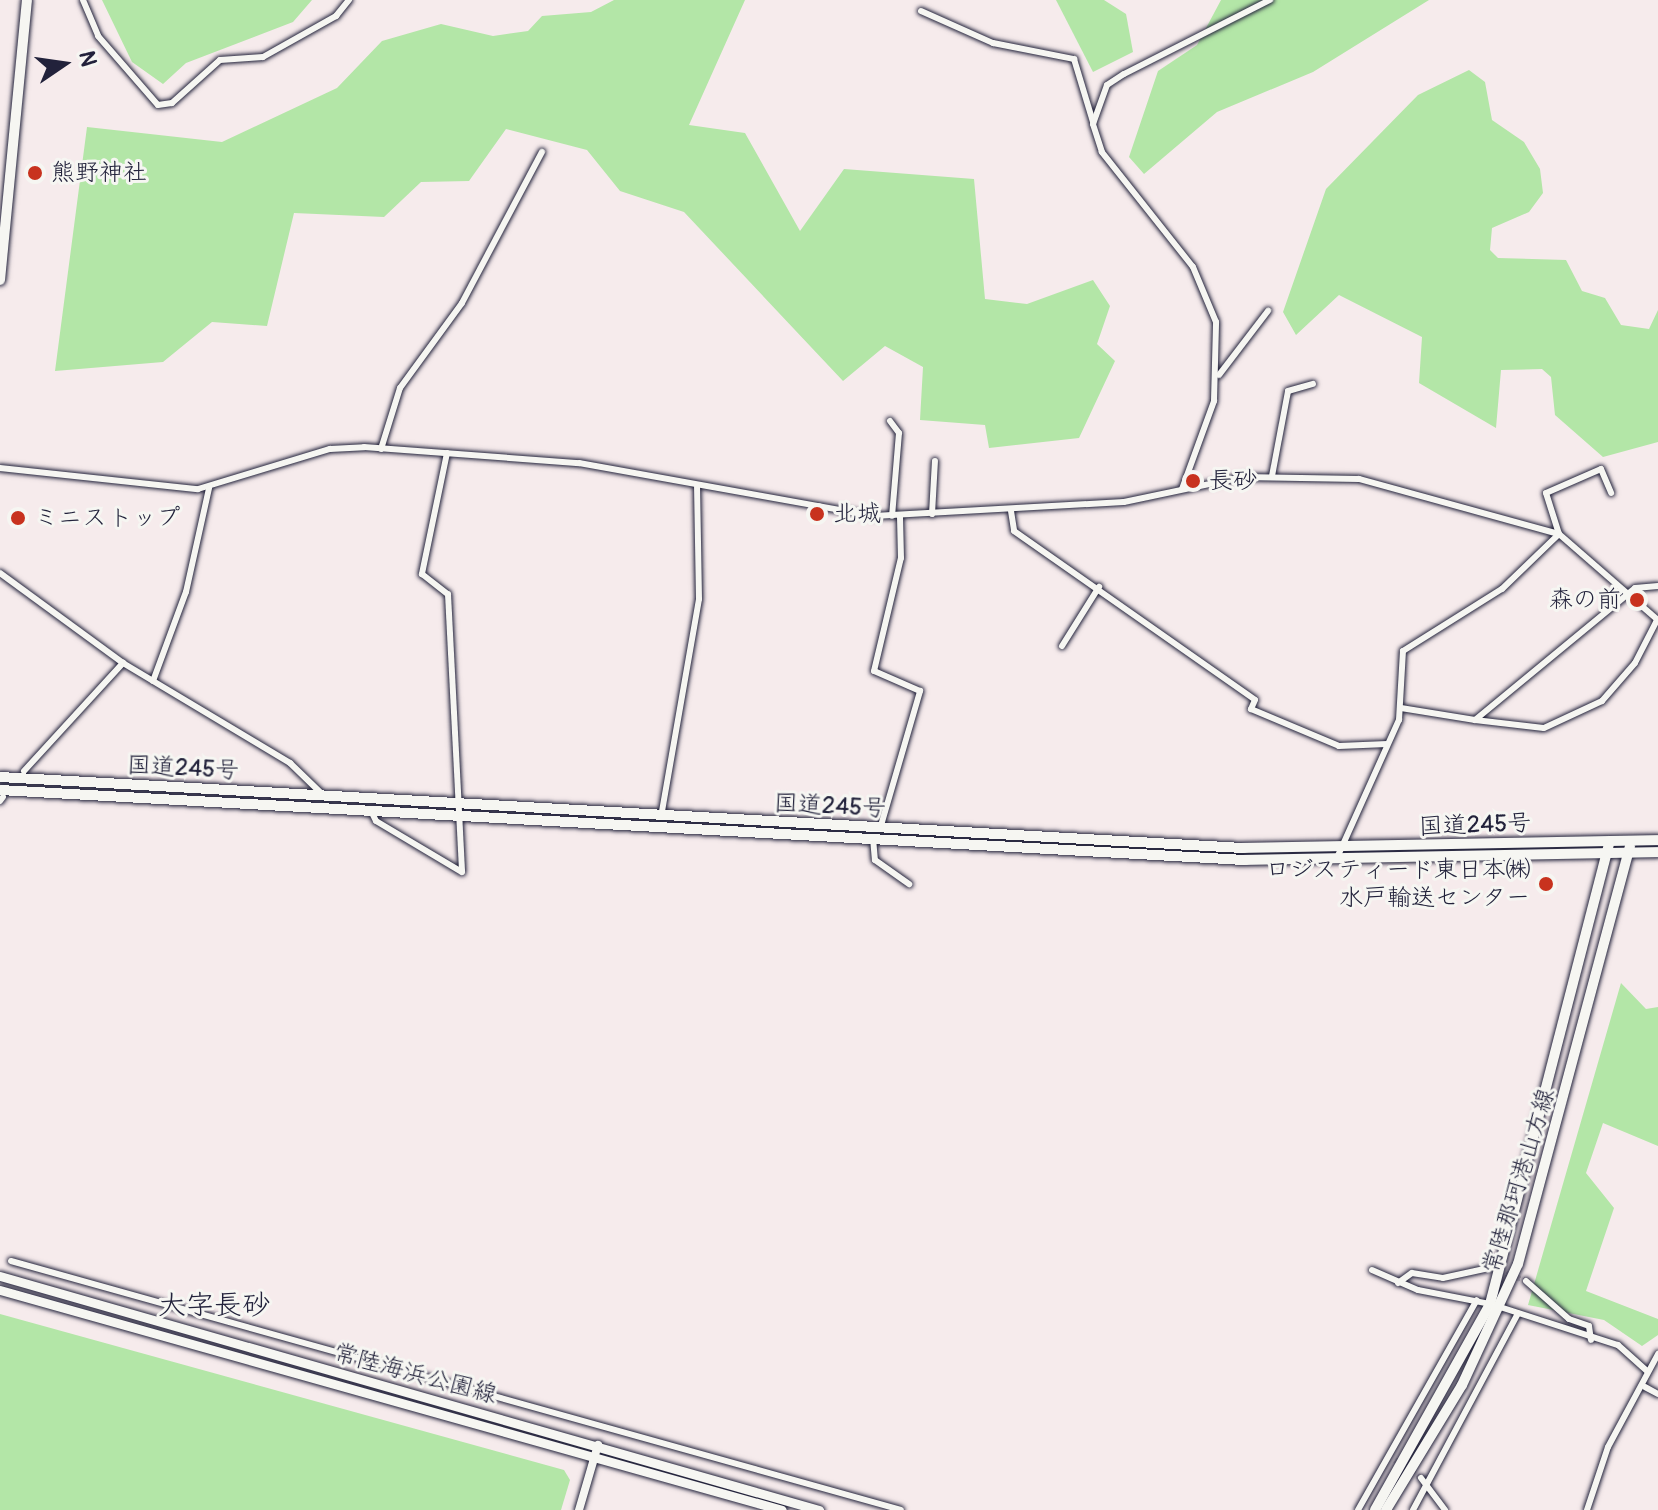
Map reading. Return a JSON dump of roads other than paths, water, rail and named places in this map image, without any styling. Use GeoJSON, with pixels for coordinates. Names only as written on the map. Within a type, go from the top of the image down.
{"type":"FeatureCollection","features":[{"type":"Feature","properties":{"kind":"main road"},"geometry":{"type":"LineString","coordinates":[[0,280],[27,0]]}},
{"type":"Feature","properties":{"kind":"main road","name":"国道245号"},"geometry":{"type":"LineString","coordinates":[[0,777],[456,803],[877,834]]}},
{"type":"Feature","properties":{"kind":"main road","name":"国道245号"},"geometry":{"type":"LineString","coordinates":[[1,796],[1336,855],[1658,852]]}},
{"type":"Feature","properties":{"kind":"main road","name":"国道245号"},"geometry":{"type":"LineString","coordinates":[[1336,855],[1658,840]]}},
{"type":"Feature","properties":{"kind":"main road","name":"常陸那珂港山方線"},"geometry":{"type":"LineString","coordinates":[[1375,1510],[1495,1306],[1610,841]]}},
{"type":"Feature","properties":{"kind":"main road","name":"常陸那珂港山方線"},"geometry":{"type":"LineString","coordinates":[[1386,1510],[1495,1306],[1531,1220],[1631,841]]}},
{"type":"Feature","properties":{"kind":"main road","name":"常陸海浜公園線"},"geometry":{"type":"LineString","coordinates":[[0,1276],[819,1510]]}},
{"type":"Feature","properties":{"kind":"main road","name":"常陸海浜公園線"},"geometry":{"type":"LineString","coordinates":[[0,1290],[782,1510]]}},
{"type":"Feature","properties":{"kind":"street"},"geometry":{"type":"LineString","coordinates":[[83,0],[98,36],[158,105],[172,103],[220,60],[263,57],[336,16],[349,0]]}},
{"type":"Feature","properties":{"kind":"street"},"geometry":{"type":"LineString","coordinates":[[1093,124],[1107,85],[1270,0]]}},
{"type":"Feature","properties":{"kind":"street"},"geometry":{"type":"LineString","coordinates":[[921,11],[993,43],[1074,59],[1102,152],[1208,296],[1219,375]]}},
{"type":"Feature","properties":{"kind":"street"},"geometry":{"type":"LineString","coordinates":[[381,449],[400,388],[462,303],[542,152]]}},
{"type":"Feature","properties":{"kind":"street"},"geometry":{"type":"LineString","coordinates":[[1182,489],[1219,375],[1268,311]]}},
{"type":"Feature","properties":{"kind":"street"},"geometry":{"type":"LineString","coordinates":[[1272,476],[1288,391],[1313,384]]}},
{"type":"Feature","properties":{"kind":"street"},"geometry":{"type":"LineString","coordinates":[[890,421],[899,433],[896,516],[901,558],[874,671],[920,691],[877,834],[875,860],[909,884]]}},
{"type":"Feature","properties":{"kind":"street"},"geometry":{"type":"LineString","coordinates":[[0,468],[209,488],[330,449],[381,449],[579,463],[825,512],[896,516],[1011,511],[1272,476],[1383,483],[1559,534],[1658,620],[1635,663],[1602,701],[1544,728],[1401,708]]}},
{"type":"Feature","properties":{"kind":"street"},"geometry":{"type":"LineString","coordinates":[[371,811],[376,821],[462,872],[456,803],[448,594],[422,574],[447,453]]}},
{"type":"Feature","properties":{"kind":"street"},"geometry":{"type":"LineString","coordinates":[[932,514],[935,461]]}},
{"type":"Feature","properties":{"kind":"street"},"geometry":{"type":"LineString","coordinates":[[1559,534],[1546,493],[1601,469],[1611,493]]}},
{"type":"Feature","properties":{"kind":"street"},"geometry":{"type":"LineString","coordinates":[[661,817],[699,599],[697,487]]}},
{"type":"Feature","properties":{"kind":"street"},"geometry":{"type":"LineString","coordinates":[[153,681],[186,592],[209,488]]}},
{"type":"Feature","properties":{"kind":"street"},"geometry":{"type":"LineString","coordinates":[[1011,511],[1014,531],[1099,587],[1255,700],[1257,712],[1339,746],[1387,744]]}},
{"type":"Feature","properties":{"kind":"street"},"geometry":{"type":"LineString","coordinates":[[1336,855],[1401,708],[1403,651],[1412,640],[1502,589],[1559,534]]}},
{"type":"Feature","properties":{"kind":"street"},"geometry":{"type":"LineString","coordinates":[[0,573],[123,663],[290,763],[323,795]]}},
{"type":"Feature","properties":{"kind":"street"},"geometry":{"type":"LineString","coordinates":[[1475,720],[1627,594],[1658,586]]}},
{"type":"Feature","properties":{"kind":"street"},"geometry":{"type":"LineString","coordinates":[[1062,646],[1099,587]]}},
{"type":"Feature","properties":{"kind":"street"},"geometry":{"type":"LineString","coordinates":[[24,771],[123,663]]}},
{"type":"Feature","properties":{"kind":"street"},"geometry":{"type":"LineString","coordinates":[[11,1261],[901,1510]]}},
{"type":"Feature","properties":{"kind":"street"},"geometry":{"type":"LineString","coordinates":[[1398,1283],[1412,1273],[1443,1278],[1489,1268]]}},
{"type":"Feature","properties":{"kind":"street"},"geometry":{"type":"LineString","coordinates":[[1372,1270],[1398,1283],[1477,1300],[1591,1340],[1618,1345],[1647,1371]]}},
{"type":"Feature","properties":{"kind":"street"},"geometry":{"type":"LineString","coordinates":[[1526,1281],[1569,1319],[1589,1326],[1591,1340]]}},
{"type":"Feature","properties":{"kind":"street"},"geometry":{"type":"LineString","coordinates":[[1358,1510],[1386,1455],[1411,1425],[1477,1300]]}},
{"type":"Feature","properties":{"kind":"street"},"geometry":{"type":"LineString","coordinates":[[1413,1510],[1424,1480],[1518,1313]]}},
{"type":"Feature","properties":{"kind":"street"},"geometry":{"type":"LineString","coordinates":[[1587,1510],[1608,1447],[1645,1387],[1647,1371],[1658,1354]]}},
{"type":"Feature","properties":{"kind":"street"},"geometry":{"type":"LineString","coordinates":[[1645,1387],[1658,1394]]}},
{"type":"Feature","properties":{"kind":"street"},"geometry":{"type":"LineString","coordinates":[[526,1425],[532,1407]]}},
{"type":"Feature","properties":{"kind":"street"},"geometry":{"type":"LineString","coordinates":[[579,1510],[598,1445]]}},
{"type":"Feature","properties":{"kind":"street"},"geometry":{"type":"LineString","coordinates":[[1386,1455],[1395,1460]]}},
{"type":"Feature","properties":{"kind":"street"},"geometry":{"type":"LineString","coordinates":[[1424,1480],[1445,1510]]}},
{"type":"Feature","properties":{"kind":"tunnel"},"geometry":{"type":"LineString","coordinates":[[1489,1268],[1526,1281]]}},
{"type":"Feature","properties":{"kind":"tunnel"},"geometry":{"type":"LineString","coordinates":[[1395,1460],[1421,1478]]}},
{"type":"Feature","properties":{"kind":"place","name":"熊野神社"},"geometry":{"type":"Point","coordinates":[35,173]}},
{"type":"Feature","properties":{"kind":"place","name":"長砂"},"geometry":{"type":"Point","coordinates":[1193,481]}},
{"type":"Feature","properties":{"kind":"place","name":"北城"},"geometry":{"type":"Point","coordinates":[817,514]}},
{"type":"Feature","properties":{"kind":"place","name":"ミニストップ"},"geometry":{"type":"Point","coordinates":[18,518]}},
{"type":"Feature","properties":{"kind":"place","name":"森の前"},"geometry":{"type":"Point","coordinates":[1637,600]}},
{"type":"Feature","properties":{"kind":"place","name":"ロジスティード東日本㈱ 水戸輸送センター"},"geometry":{"type":"Point","coordinates":[1546,884]}},
{"type":"Feature","properties":{"kind":"district","name":"大字長砂"},"geometry":{"type":"Point","coordinates":[214,1306]}}]}
